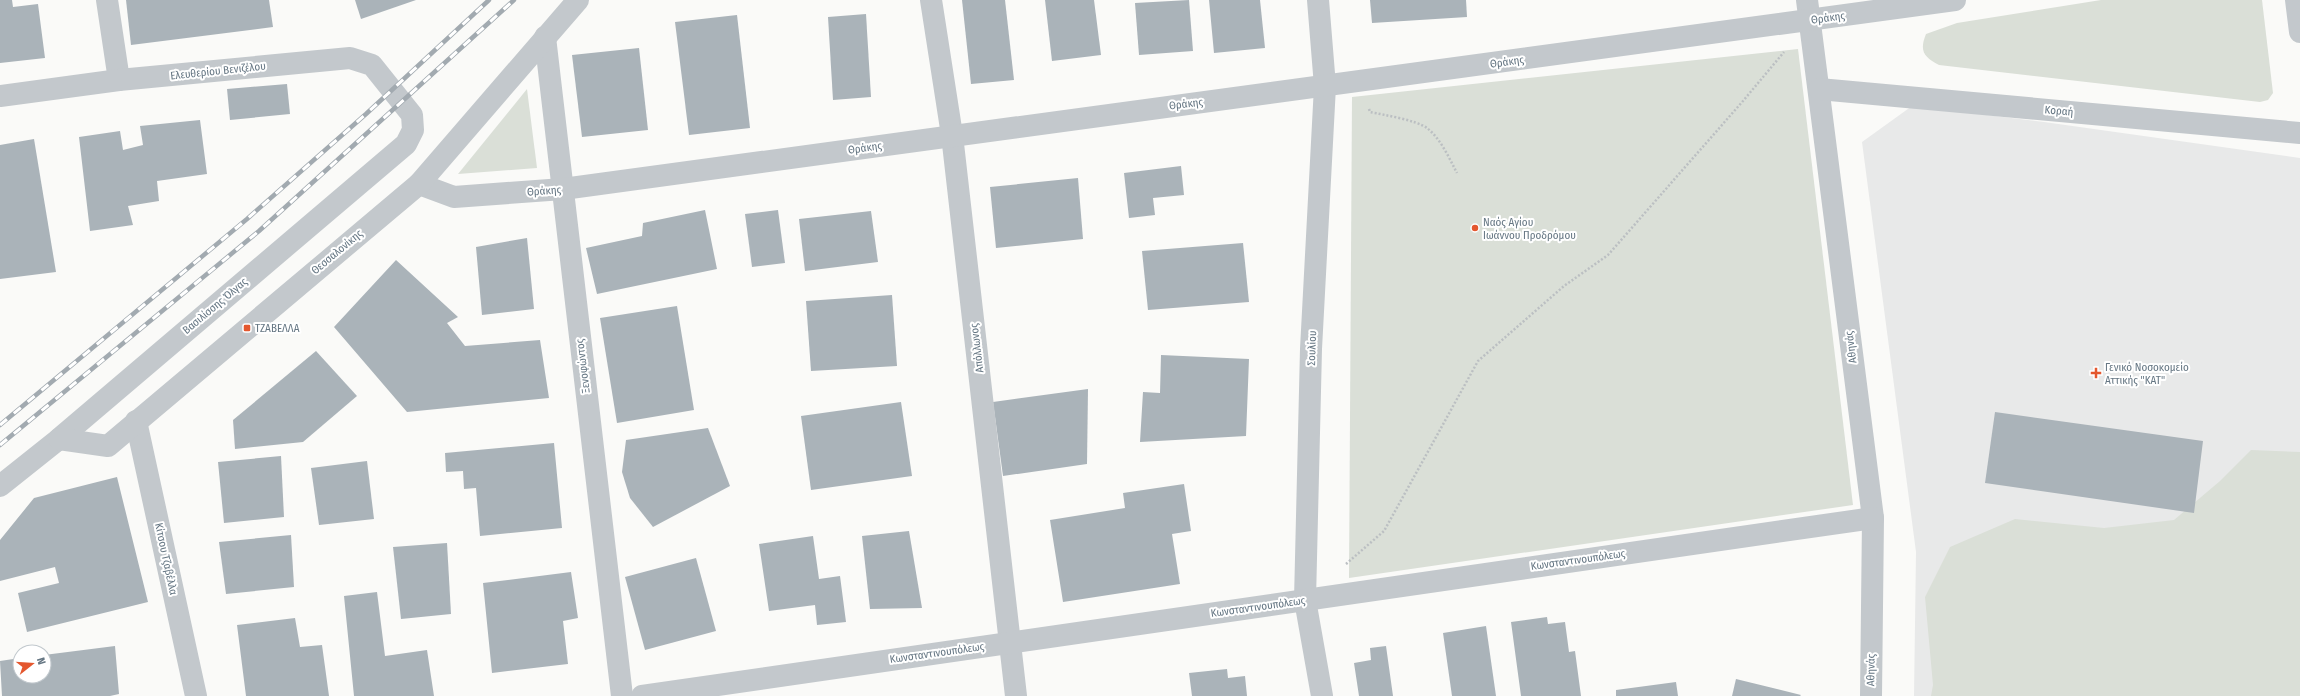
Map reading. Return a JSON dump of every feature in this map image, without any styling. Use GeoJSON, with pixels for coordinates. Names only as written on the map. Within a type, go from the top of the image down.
{"type":"FeatureCollection","features":[{"type":"Feature","properties":{"kind":"street"},"geometry":{"type":"LineString","coordinates":[[107,0],[119,80]]}},
{"type":"Feature","properties":{"kind":"street","name":"Θεσσαλονίκης"},"geometry":{"type":"LineString","coordinates":[[59,439],[108,446],[419,184],[578,0]]}},
{"type":"Feature","properties":{"kind":"street","name":"Απόλλωνος"},"geometry":{"type":"LineString","coordinates":[[931,0],[952,135],[1016,696]]}},
{"type":"Feature","properties":{"kind":"street","name":"Σουλίου"},"geometry":{"type":"LineString","coordinates":[[1318,0],[1325,86],[1311,349],[1305,600],[1322,696]]}},
{"type":"Feature","properties":{"kind":"street","name":"Θράκης"},"geometry":{"type":"LineString","coordinates":[[419,184],[454,197],[563,189],[929,140],[952,135],[1360,81],[1808,10],[1955,0]]}},
{"type":"Feature","properties":{"kind":"street"},"geometry":{"type":"LineString","coordinates":[[2296,0],[2300,32]]}},
{"type":"Feature","properties":{"kind":"street","name":"Αθηνάς"},"geometry":{"type":"LineString","coordinates":[[1808,10],[1873,518],[1871,696]]}},
{"type":"Feature","properties":{"kind":"street","name":"Ξενοφώντος"},"geometry":{"type":"LineString","coordinates":[[545,37],[622,696]]}},
{"type":"Feature","properties":{"kind":"street","name":"Ελευθερίου Βενιζέλου"},"geometry":{"type":"LineString","coordinates":[[0,96],[119,80],[350,58],[372,65],[412,115]]}},
{"type":"Feature","properties":{"kind":"street","name":"Κοραή"},"geometry":{"type":"LineString","coordinates":[[1819,89],[2300,133]]}},
{"type":"Feature","properties":{"kind":"street","name":"Βασιλίσσης Όλγας"},"geometry":{"type":"LineString","coordinates":[[0,486],[59,439],[406,144],[412,130],[412,115]]}},
{"type":"Feature","properties":{"kind":"street","name":"Κίτσου Τζαβέλλα"},"geometry":{"type":"LineString","coordinates":[[136,422],[196,696]]}},
{"type":"Feature","properties":{"kind":"street","name":"Κωνσταντινουπόλεως"},"geometry":{"type":"LineString","coordinates":[[642,696],[1873,518]]}},
{"type":"Feature","properties":{"kind":"path"},"geometry":{"type":"LineString","coordinates":[[1345,565],[1384,530],[1478,361],[1564,286],[1608,255],[1743,101],[1808,10]]}},
{"type":"Feature","properties":{"kind":"path"},"geometry":{"type":"LineString","coordinates":[[1360,81],[1370,112],[1401,119],[1427,128],[1444,148],[1457,172]]}},
{"type":"Feature","properties":{"kind":"shaded area"},"geometry":{"type":"Polygon","coordinates":[[[2101,0],[2262,0],[2273,93],[2268,100],[2260,102],[1939,65],[1924,53],[1923,45],[1926,34],[1957,23],[2101,0]]]}},
{"type":"Feature","properties":{"kind":"shaded area"},"geometry":{"type":"Polygon","coordinates":[[[1798,49],[1853,505],[1349,578],[1352,97],[1798,49]]]}},
{"type":"Feature","properties":{"kind":"shaded area"},"geometry":{"type":"Polygon","coordinates":[[[527,89],[537,168],[458,174],[527,89]]]}},
{"type":"Feature","properties":{"kind":"shaded area","name":"Γενικό Νοσοκομείο Αττικής \"ΚΑΤ\""},"geometry":{"type":"Polygon","coordinates":[[[1912,106],[2044,122],[2300,158],[2300,696],[1914,696],[1916,552],[1862,142],[1912,106]]]}},
{"type":"Feature","properties":{"kind":"shaded area"},"geometry":{"type":"Polygon","coordinates":[[[2251,450],[2300,452],[2300,696],[1931,696],[1933,685],[1925,597],[1950,547],[2015,519],[2104,528],[2174,520],[2220,481],[2251,450]]]}},
{"type":"Feature","properties":{"kind":"building"},"geometry":{"type":"Polygon","coordinates":[[[0,0],[12,0],[13,7],[38,4],[45,58],[0,63],[0,0]]]}},
{"type":"Feature","properties":{"kind":"building"},"geometry":{"type":"Polygon","coordinates":[[[126,0],[269,0],[273,27],[131,45],[126,0]]]}},
{"type":"Feature","properties":{"kind":"building"},"geometry":{"type":"Polygon","coordinates":[[[355,0],[416,0],[361,19],[355,0]]]}},
{"type":"Feature","properties":{"kind":"building"},"geometry":{"type":"Polygon","coordinates":[[[962,0],[1005,0],[1014,80],[971,84],[962,0]]]}},
{"type":"Feature","properties":{"kind":"building"},"geometry":{"type":"Polygon","coordinates":[[[1045,0],[1094,0],[1101,55],[1052,61],[1045,0]]]}},
{"type":"Feature","properties":{"kind":"building"},"geometry":{"type":"Polygon","coordinates":[[[1189,0],[1193,51],[1139,55],[1135,3],[1189,0]]]}},
{"type":"Feature","properties":{"kind":"building"},"geometry":{"type":"Polygon","coordinates":[[[1209,0],[1260,0],[1265,48],[1214,53],[1209,0]]]}},
{"type":"Feature","properties":{"kind":"building"},"geometry":{"type":"Polygon","coordinates":[[[1370,0],[1466,0],[1467,17],[1372,23],[1370,0]]]}},
{"type":"Feature","properties":{"kind":"building"},"geometry":{"type":"Polygon","coordinates":[[[866,14],[871,97],[833,100],[828,17],[866,14]]]}},
{"type":"Feature","properties":{"kind":"building"},"geometry":{"type":"Polygon","coordinates":[[[737,15],[750,128],[689,135],[675,22],[737,15]]]}},
{"type":"Feature","properties":{"kind":"building"},"geometry":{"type":"Polygon","coordinates":[[[639,48],[648,130],[582,137],[572,55],[639,48]]]}},
{"type":"Feature","properties":{"kind":"building"},"geometry":{"type":"Polygon","coordinates":[[[287,84],[290,114],[230,120],[227,89],[287,84]]]}},
{"type":"Feature","properties":{"kind":"building"},"geometry":{"type":"Polygon","coordinates":[[[200,120],[207,174],[157,181],[159,201],[128,206],[133,225],[90,231],[79,137],[120,131],[123,150],[143,145],[140,126],[200,120]]]}},
{"type":"Feature","properties":{"kind":"building"},"geometry":{"type":"Polygon","coordinates":[[[34,139],[56,272],[0,279],[0,145],[34,139]]]}},
{"type":"Feature","properties":{"kind":"building"},"geometry":{"type":"Polygon","coordinates":[[[1181,166],[1184,195],[1153,198],[1155,215],[1129,218],[1124,173],[1181,166]]]}},
{"type":"Feature","properties":{"kind":"building"},"geometry":{"type":"Polygon","coordinates":[[[1078,178],[1083,239],[996,248],[990,187],[1078,178]]]}},
{"type":"Feature","properties":{"kind":"building"},"geometry":{"type":"Polygon","coordinates":[[[705,210],[717,269],[597,294],[586,248],[642,236],[643,223],[705,210]]]}},
{"type":"Feature","properties":{"kind":"building"},"geometry":{"type":"Polygon","coordinates":[[[778,210],[785,263],[752,267],[745,214],[778,210]]]}},
{"type":"Feature","properties":{"kind":"building"},"geometry":{"type":"Polygon","coordinates":[[[871,211],[878,262],[805,271],[799,219],[871,211]]]}},
{"type":"Feature","properties":{"kind":"building"},"geometry":{"type":"Polygon","coordinates":[[[527,238],[534,309],[482,315],[476,247],[527,238]]]}},
{"type":"Feature","properties":{"kind":"building"},"geometry":{"type":"Polygon","coordinates":[[[1243,243],[1249,302],[1148,310],[1142,251],[1243,243]]]}},
{"type":"Feature","properties":{"kind":"building"},"geometry":{"type":"Polygon","coordinates":[[[396,260],[458,317],[447,323],[465,346],[540,340],[549,398],[407,412],[334,327],[396,260]]]}},
{"type":"Feature","properties":{"kind":"building"},"geometry":{"type":"Polygon","coordinates":[[[892,295],[897,366],[811,371],[806,301],[892,295]]]}},
{"type":"Feature","properties":{"kind":"building"},"geometry":{"type":"Polygon","coordinates":[[[677,306],[694,410],[617,423],[600,318],[677,306]]]}},
{"type":"Feature","properties":{"kind":"building"},"geometry":{"type":"Polygon","coordinates":[[[316,351],[357,396],[303,442],[235,449],[233,420],[316,351]]]}},
{"type":"Feature","properties":{"kind":"building"},"geometry":{"type":"Polygon","coordinates":[[[1161,355],[1249,359],[1246,436],[1140,442],[1143,392],[1160,393],[1161,355]]]}},
{"type":"Feature","properties":{"kind":"building"},"geometry":{"type":"Polygon","coordinates":[[[1088,389],[1087,464],[1003,476],[993,402],[1088,389]]]}},
{"type":"Feature","properties":{"kind":"building"},"geometry":{"type":"Polygon","coordinates":[[[901,402],[912,476],[811,490],[801,416],[901,402]]]}},
{"type":"Feature","properties":{"kind":"building"},"geometry":{"type":"Polygon","coordinates":[[[1995,412],[2203,441],[2194,513],[1985,483],[1995,412]]]}},
{"type":"Feature","properties":{"kind":"building"},"geometry":{"type":"Polygon","coordinates":[[[708,428],[730,486],[653,527],[630,498],[622,472],[626,440],[708,428]]]}},
{"type":"Feature","properties":{"kind":"building"},"geometry":{"type":"Polygon","coordinates":[[[554,443],[562,528],[480,536],[476,488],[464,489],[463,471],[446,472],[445,453],[554,443]]]}},
{"type":"Feature","properties":{"kind":"building"},"geometry":{"type":"Polygon","coordinates":[[[281,456],[284,517],[224,523],[218,462],[281,456]]]}},
{"type":"Feature","properties":{"kind":"building"},"geometry":{"type":"Polygon","coordinates":[[[367,461],[374,519],[319,525],[311,468],[367,461]]]}},
{"type":"Feature","properties":{"kind":"building"},"geometry":{"type":"Polygon","coordinates":[[[117,477],[148,602],[27,632],[18,593],[59,583],[55,567],[0,581],[0,540],[34,498],[117,477]]]}},
{"type":"Feature","properties":{"kind":"building"},"geometry":{"type":"Polygon","coordinates":[[[1184,484],[1191,531],[1172,534],[1180,584],[1063,602],[1050,520],[1125,508],[1123,493],[1184,484]]]}},
{"type":"Feature","properties":{"kind":"building"},"geometry":{"type":"Polygon","coordinates":[[[909,531],[922,608],[870,609],[862,536],[909,531]]]}},
{"type":"Feature","properties":{"kind":"building"},"geometry":{"type":"Polygon","coordinates":[[[291,535],[294,587],[226,594],[219,542],[291,535]]]}},
{"type":"Feature","properties":{"kind":"building"},"geometry":{"type":"Polygon","coordinates":[[[813,536],[819,579],[840,576],[846,622],[817,625],[815,605],[769,611],[759,544],[813,536]]]}},
{"type":"Feature","properties":{"kind":"building"},"geometry":{"type":"Polygon","coordinates":[[[447,543],[451,614],[401,619],[393,547],[447,543]]]}},
{"type":"Feature","properties":{"kind":"building"},"geometry":{"type":"Polygon","coordinates":[[[696,558],[716,631],[645,650],[625,577],[696,558]]]}},
{"type":"Feature","properties":{"kind":"building"},"geometry":{"type":"Polygon","coordinates":[[[571,572],[578,618],[563,621],[568,664],[492,673],[483,583],[571,572]]]}},
{"type":"Feature","properties":{"kind":"building"},"geometry":{"type":"Polygon","coordinates":[[[377,592],[385,656],[427,650],[434,696],[354,696],[344,596],[377,592]]]}},
{"type":"Feature","properties":{"kind":"building"},"geometry":{"type":"Polygon","coordinates":[[[1547,617],[1548,624],[1565,622],[1569,652],[1575,651],[1581,696],[1521,696],[1511,622],[1547,617]]]}},
{"type":"Feature","properties":{"kind":"building"},"geometry":{"type":"Polygon","coordinates":[[[295,618],[300,647],[322,645],[329,696],[246,696],[237,625],[295,618]]]}},
{"type":"Feature","properties":{"kind":"building"},"geometry":{"type":"Polygon","coordinates":[[[1486,626],[1496,696],[1452,696],[1443,633],[1486,626]]]}},
{"type":"Feature","properties":{"kind":"building"},"geometry":{"type":"Polygon","coordinates":[[[115,646],[119,694],[110,696],[2,696],[0,661],[12,659],[12,684],[52,684],[52,654],[115,646]]]}},
{"type":"Feature","properties":{"kind":"building"},"geometry":{"type":"Polygon","coordinates":[[[1386,646],[1393,696],[1359,696],[1354,663],[1371,660],[1370,648],[1386,646]]]}},
{"type":"Feature","properties":{"kind":"building"},"geometry":{"type":"Polygon","coordinates":[[[1227,669],[1228,678],[1245,676],[1247,696],[1192,696],[1189,673],[1227,669]]]}},
{"type":"Feature","properties":{"kind":"building"},"geometry":{"type":"Polygon","coordinates":[[[1736,679],[1801,695],[1732,696],[1736,679]]]}},
{"type":"Feature","properties":{"kind":"building"},"geometry":{"type":"Polygon","coordinates":[[[1676,682],[1678,696],[1616,696],[1616,690],[1676,682]]]}},
{"type":"Feature","properties":{"kind":"railway"},"geometry":{"type":"LineString","coordinates":[[0,425],[247,219],[366,114],[489,0]]}},
{"type":"Feature","properties":{"kind":"railway"},"geometry":{"type":"LineString","coordinates":[[0,445],[259,231],[514,0]]}},
{"type":"Feature","properties":{"kind":"place","name":"Ναός Αγίου Ιωάννου Προδρόμου"},"geometry":{"type":"Point","coordinates":[1475,228]}},
{"type":"Feature","properties":{"kind":"place","name":"ΤΖΑΒΕΛΛΑ"},"geometry":{"type":"Point","coordinates":[247,328]}},
{"type":"Feature","properties":{"kind":"place","name":"Γενικό Νοσοκομείο Αττικής \"ΚΑΤ\""},"geometry":{"type":"Point","coordinates":[2096,373]}}]}
